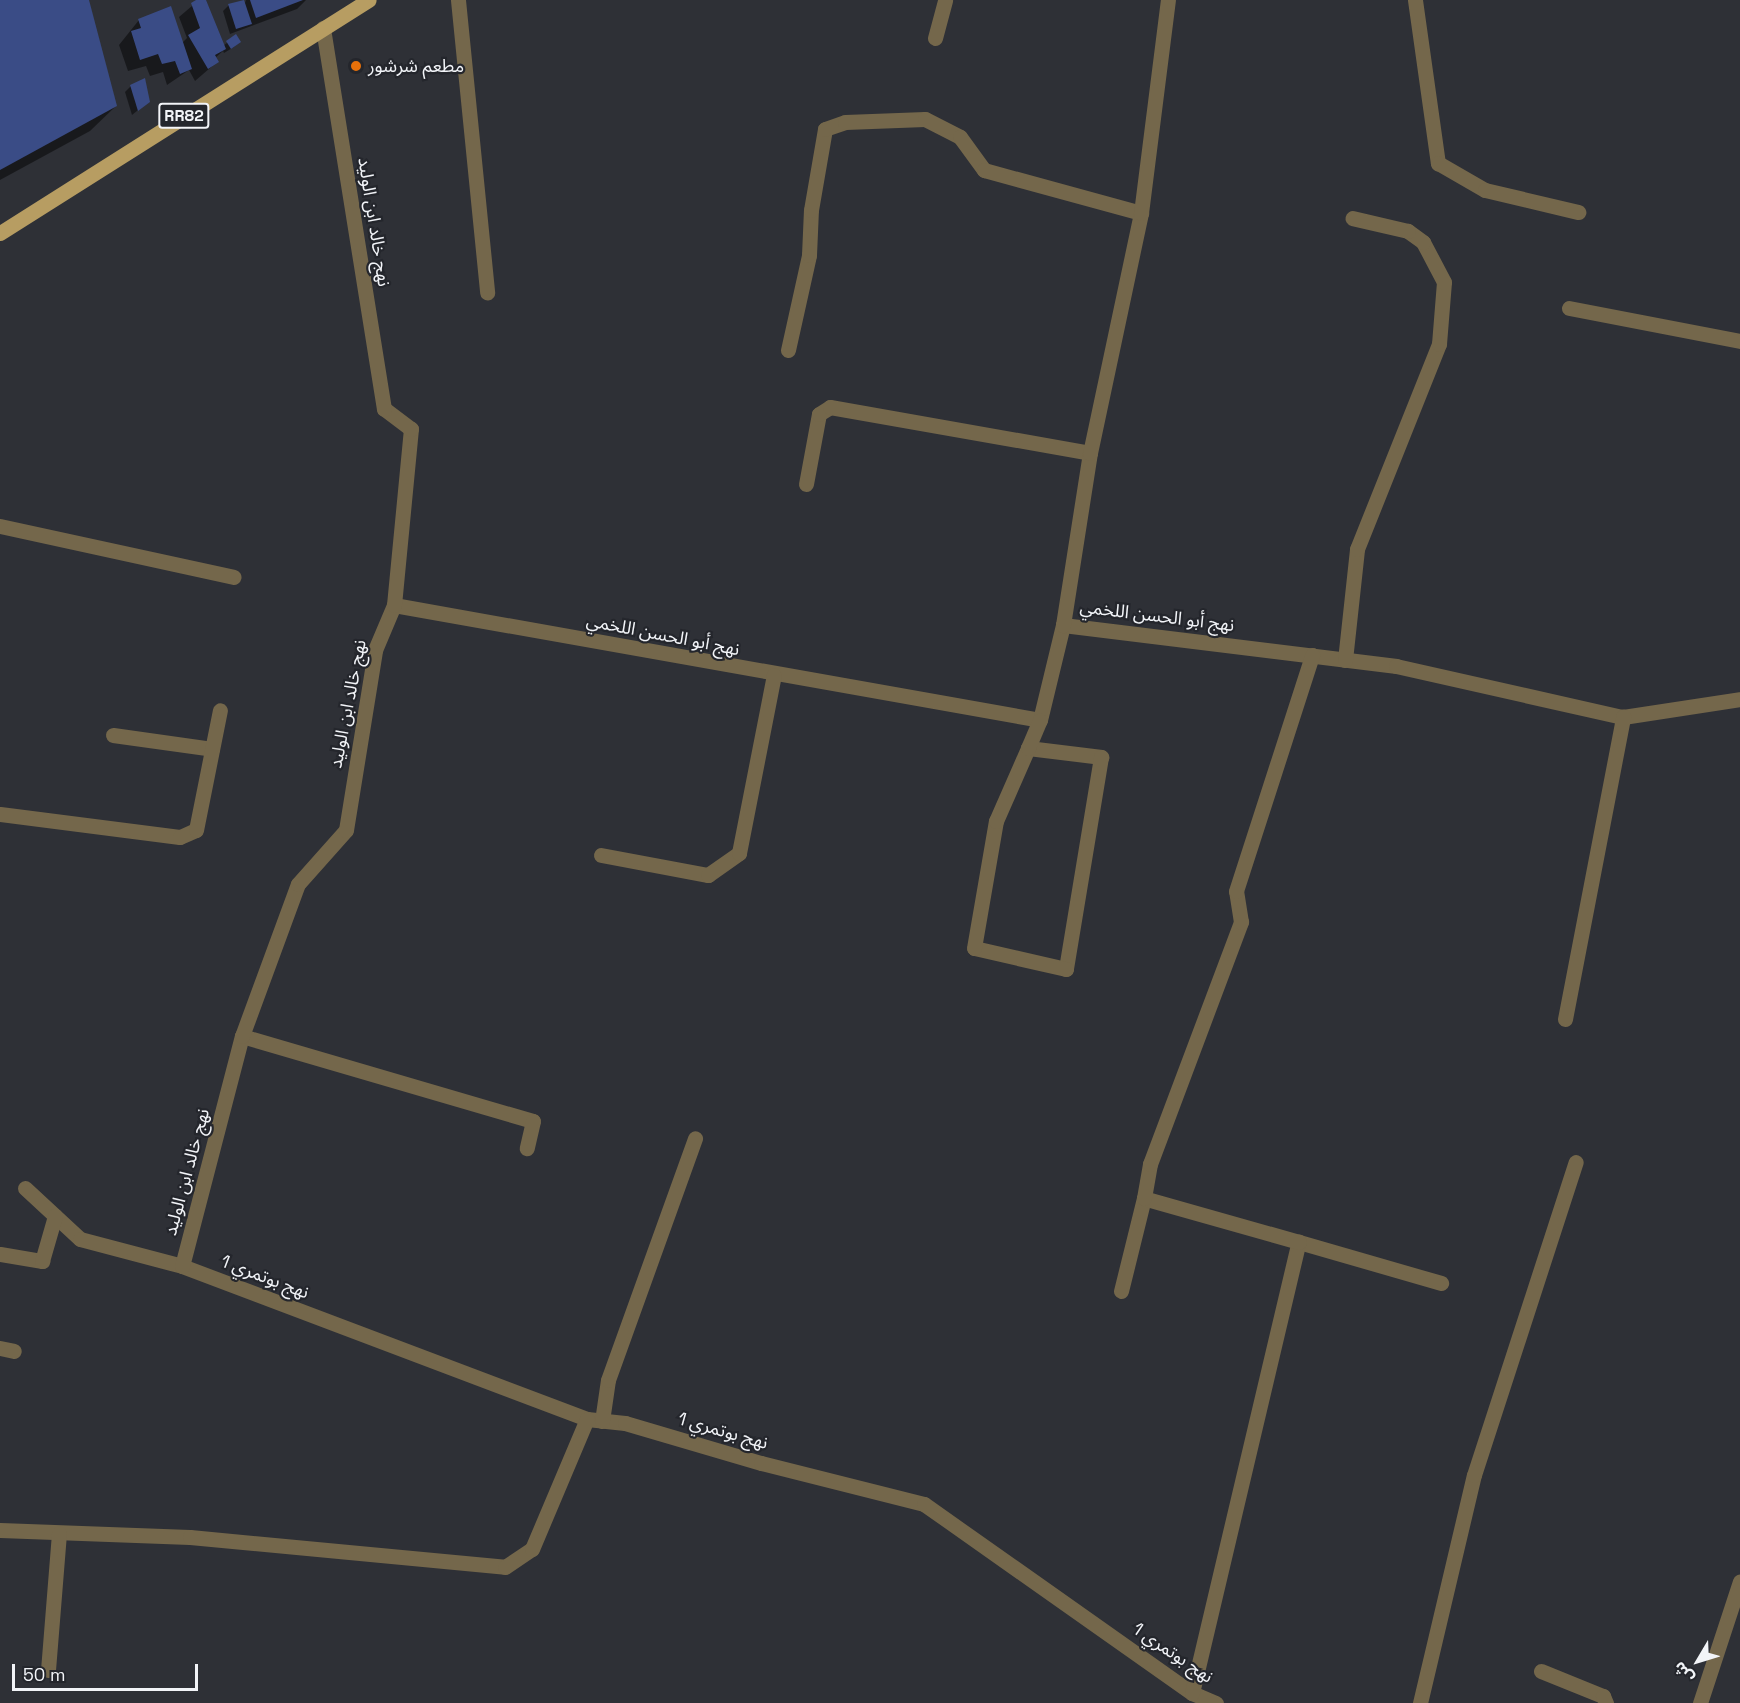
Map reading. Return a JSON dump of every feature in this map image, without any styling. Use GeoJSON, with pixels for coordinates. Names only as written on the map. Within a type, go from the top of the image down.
{"type":"FeatureCollection","features":[{"type":"Feature","properties":{"kind":"main road","name":"RR82"},"geometry":{"type":"LineString","coordinates":[[0,233],[369,0]]}},
{"type":"Feature","properties":{"kind":"street"},"geometry":{"type":"LineString","coordinates":[[458,0],[487,293]]}},
{"type":"Feature","properties":{"kind":"street"},"geometry":{"type":"LineString","coordinates":[[935,38],[945,0]]}},
{"type":"Feature","properties":{"kind":"street"},"geometry":{"type":"LineString","coordinates":[[1063,625],[1090,453],[1142,213],[1168,0]]}},
{"type":"Feature","properties":{"kind":"street"},"geometry":{"type":"LineString","coordinates":[[1414,0],[1438,163],[1485,190],[1578,212]]}},
{"type":"Feature","properties":{"kind":"street","name":"نهج خالد ابن الوليد"},"geometry":{"type":"LineString","coordinates":[[182,1266],[242,1036],[298,884],[346,830],[375,650],[394,604],[411,429],[384,410],[323,28]]}},
{"type":"Feature","properties":{"kind":"street"},"geometry":{"type":"LineString","coordinates":[[788,350],[809,255],[811,210],[825,129],[845,122],[926,119],[960,137],[984,170],[1142,213]]}},
{"type":"Feature","properties":{"kind":"street"},"geometry":{"type":"LineString","coordinates":[[1346,660],[1357,549],[1439,344],[1444,282],[1423,242],[1408,231],[1352,218]]}},
{"type":"Feature","properties":{"kind":"street"},"geometry":{"type":"LineString","coordinates":[[1569,308],[1740,341]]}},
{"type":"Feature","properties":{"kind":"street"},"geometry":{"type":"LineString","coordinates":[[806,484],[819,414],[830,407],[1090,453]]}},
{"type":"Feature","properties":{"kind":"street"},"geometry":{"type":"LineString","coordinates":[[0,526],[234,577]]}},
{"type":"Feature","properties":{"kind":"street","name":"نهج أبو الحسن اللخمي"},"geometry":{"type":"LineString","coordinates":[[394,604],[774,675],[1040,720],[1063,625],[1396,666],[1623,717],[1740,699]]}},
{"type":"Feature","properties":{"kind":"street"},"geometry":{"type":"LineString","coordinates":[[1121,1291],[1150,1164],[1241,922],[1236,891],[1312,654]]}},
{"type":"Feature","properties":{"kind":"street"},"geometry":{"type":"LineString","coordinates":[[601,855],[708,875],[739,853],[774,675]]}},
{"type":"Feature","properties":{"kind":"street"},"geometry":{"type":"LineString","coordinates":[[0,814],[180,837],[196,830],[220,710]]}},
{"type":"Feature","properties":{"kind":"street"},"geometry":{"type":"LineString","coordinates":[[1565,1019],[1623,717]]}},
{"type":"Feature","properties":{"kind":"street"},"geometry":{"type":"LineString","coordinates":[[1028,748],[1101,758],[1066,969],[974,948],[996,821],[1040,720]]}},
{"type":"Feature","properties":{"kind":"street"},"geometry":{"type":"LineString","coordinates":[[113,735],[212,749]]}},
{"type":"Feature","properties":{"kind":"street"},"geometry":{"type":"LineString","coordinates":[[242,1036],[533,1120],[527,1148]]}},
{"type":"Feature","properties":{"kind":"street"},"geometry":{"type":"LineString","coordinates":[[0,1530],[190,1537],[505,1567],[532,1549],[595,1420],[694,1137]]}},
{"type":"Feature","properties":{"kind":"street"},"geometry":{"type":"LineString","coordinates":[[1420,1703],[1474,1475],[1576,1161]]}},
{"type":"Feature","properties":{"kind":"street","name":"نهج بوتمري 1"},"geometry":{"type":"LineString","coordinates":[[25,1188],[80,1239],[182,1266],[595,1420],[625,1423],[761,1463],[924,1504],[1192,1694],[1216,1703]]}},
{"type":"Feature","properties":{"kind":"street"},"geometry":{"type":"LineString","coordinates":[[1144,1198],[1441,1283]]}},
{"type":"Feature","properties":{"kind":"street"},"geometry":{"type":"LineString","coordinates":[[0,1254],[42,1261],[55,1216]]}},
{"type":"Feature","properties":{"kind":"street"},"geometry":{"type":"LineString","coordinates":[[1192,1694],[1299,1242]]}},
{"type":"Feature","properties":{"kind":"street"},"geometry":{"type":"LineString","coordinates":[[48,1670],[59,1533]]}},
{"type":"Feature","properties":{"kind":"street"},"geometry":{"type":"LineString","coordinates":[[1700,1703],[1740,1581]]}},
{"type":"Feature","properties":{"kind":"street"},"geometry":{"type":"LineString","coordinates":[[1541,1671],[1603,1696],[1606,1703]]}},
{"type":"Feature","properties":{"kind":"building"},"geometry":{"type":"Polygon","coordinates":[[[0,0],[89,0],[117,106],[0,170],[0,0]]]}},
{"type":"Feature","properties":{"kind":"building"},"geometry":{"type":"Polygon","coordinates":[[[196,0],[206,0],[226,49],[215,55],[219,62],[208,69],[188,35],[200,28],[191,3],[196,0]]]}},
{"type":"Feature","properties":{"kind":"building"},"geometry":{"type":"Polygon","coordinates":[[[244,0],[252,24],[236,29],[228,4],[244,0]]]}},
{"type":"Feature","properties":{"kind":"building"},"geometry":{"type":"Polygon","coordinates":[[[250,0],[303,0],[256,18],[250,0]]]}},
{"type":"Feature","properties":{"kind":"building"},"geometry":{"type":"Polygon","coordinates":[[[171,6],[192,69],[180,74],[175,61],[162,64],[158,54],[140,60],[131,31],[141,28],[138,19],[171,6]]]}},
{"type":"Feature","properties":{"kind":"building"},"geometry":{"type":"Polygon","coordinates":[[[236,34],[241,42],[231,49],[226,41],[236,34]]]}},
{"type":"Feature","properties":{"kind":"building"},"geometry":{"type":"Polygon","coordinates":[[[145,78],[150,102],[138,111],[130,85],[145,78]]]}},
{"type":"Feature","properties":{"kind":"place","name":"مطعم شرشور"},"geometry":{"type":"Point","coordinates":[356,66]}}]}
